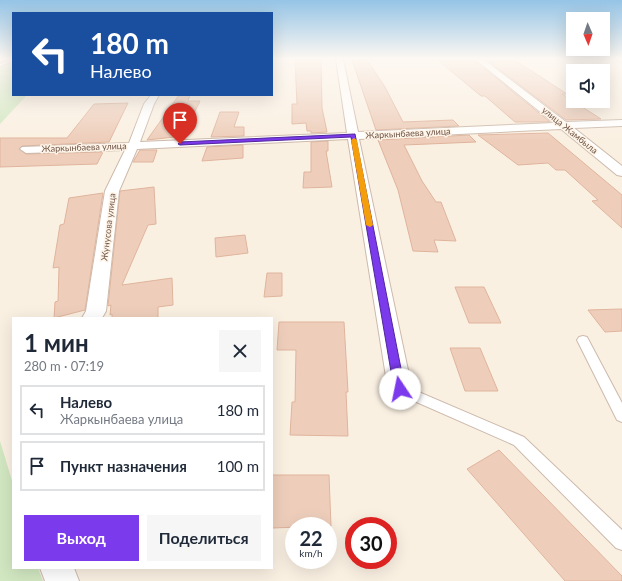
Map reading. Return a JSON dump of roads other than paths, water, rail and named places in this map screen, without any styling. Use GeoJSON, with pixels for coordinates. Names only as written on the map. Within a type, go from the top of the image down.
{"type":"FeatureCollection","features":[{"type":"Feature","properties":{"kind":"street"},"geometry":{"type":"LineString","coordinates":[[344,86],[400,389]]}},
{"type":"Feature","properties":{"kind":"street","name":"улица Жамбыла"},"geometry":{"type":"LineString","coordinates":[[513,86],[622,172]]}},
{"type":"Feature","properties":{"kind":"street","name":"Жунусова улица"},"geometry":{"type":"LineString","coordinates":[[93,317],[96,311],[112,191],[133,146],[149,104],[154,96]]}},
{"type":"Feature","properties":{"kind":"street","name":"Жаркынбаева улица"},"geometry":{"type":"LineString","coordinates":[[26,149],[133,146],[622,124]]}},
{"type":"Feature","properties":{"kind":"street"},"geometry":{"type":"LineString","coordinates":[[57,569],[62,581]]}},
{"type":"Feature","properties":{"kind":"lane"},"geometry":{"type":"LineString","coordinates":[[583,340],[622,416]]}},
{"type":"Feature","properties":{"kind":"lane"},"geometry":{"type":"LineString","coordinates":[[400,389],[519,441],[622,542]]}}]}
